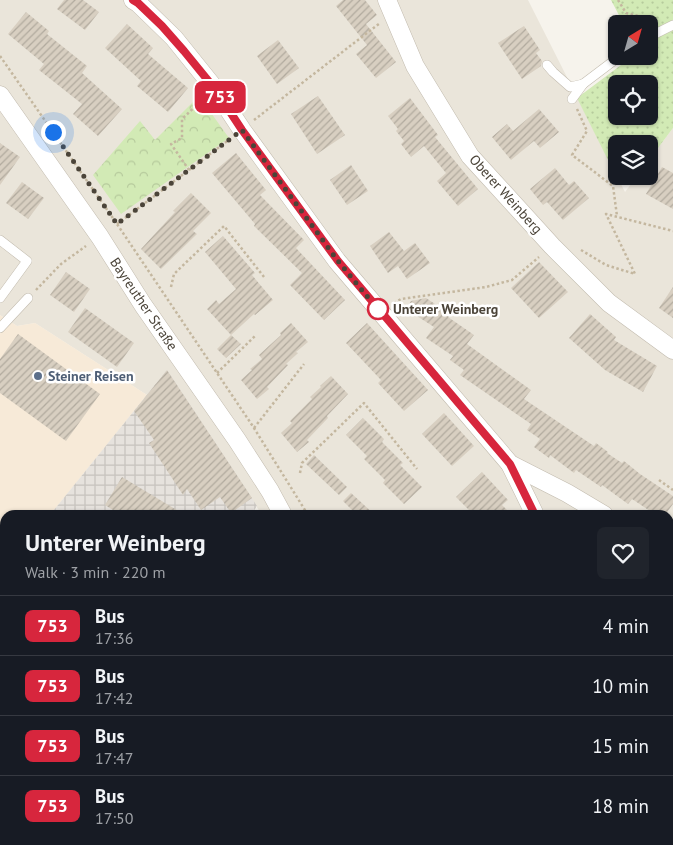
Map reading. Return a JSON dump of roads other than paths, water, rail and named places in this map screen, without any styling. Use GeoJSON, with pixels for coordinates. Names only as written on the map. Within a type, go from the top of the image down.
{"type":"FeatureCollection","features":[{"type":"Feature","properties":{"kind":"street"},"geometry":{"type":"LineString","coordinates":[[133,0],[174,38],[215,89],[242,130],[338,261],[510,464],[533,510]]}},
{"type":"Feature","properties":{"kind":"street","name":"Oberer Weinberg"},"geometry":{"type":"LineString","coordinates":[[389,7],[415,66],[470,156],[552,246],[609,303],[673,350]]}},
{"type":"Feature","properties":{"kind":"street","name":"Bayreuther Straße"},"geometry":{"type":"LineString","coordinates":[[0,95],[100,236],[143,305],[237,440],[280,510]]}},
{"type":"Feature","properties":{"kind":"street"},"geometry":{"type":"LineString","coordinates":[[510,464],[596,510]]}},
{"type":"Feature","properties":{"kind":"lane"},"geometry":{"type":"LineString","coordinates":[[658,32],[673,25]]}},
{"type":"Feature","properties":{"kind":"lane"},"geometry":{"type":"LineString","coordinates":[[547,65],[570,87],[583,84]]}},
{"type":"Feature","properties":{"kind":"lane"},"geometry":{"type":"LineString","coordinates":[[572,99],[583,84],[608,65]]}},
{"type":"Feature","properties":{"kind":"lane"},"geometry":{"type":"LineString","coordinates":[[0,240],[28,261],[0,298]]}},
{"type":"Feature","properties":{"kind":"lane"},"geometry":{"type":"LineString","coordinates":[[0,328],[28,298]]}},
{"type":"Feature","properties":{"kind":"place","name":"Unterer Weinberg"},"geometry":{"type":"Point","coordinates":[378,309]}},
{"type":"Feature","properties":{"kind":"place","name":"Steiner Reisen"},"geometry":{"type":"Point","coordinates":[38,376]}}]}
